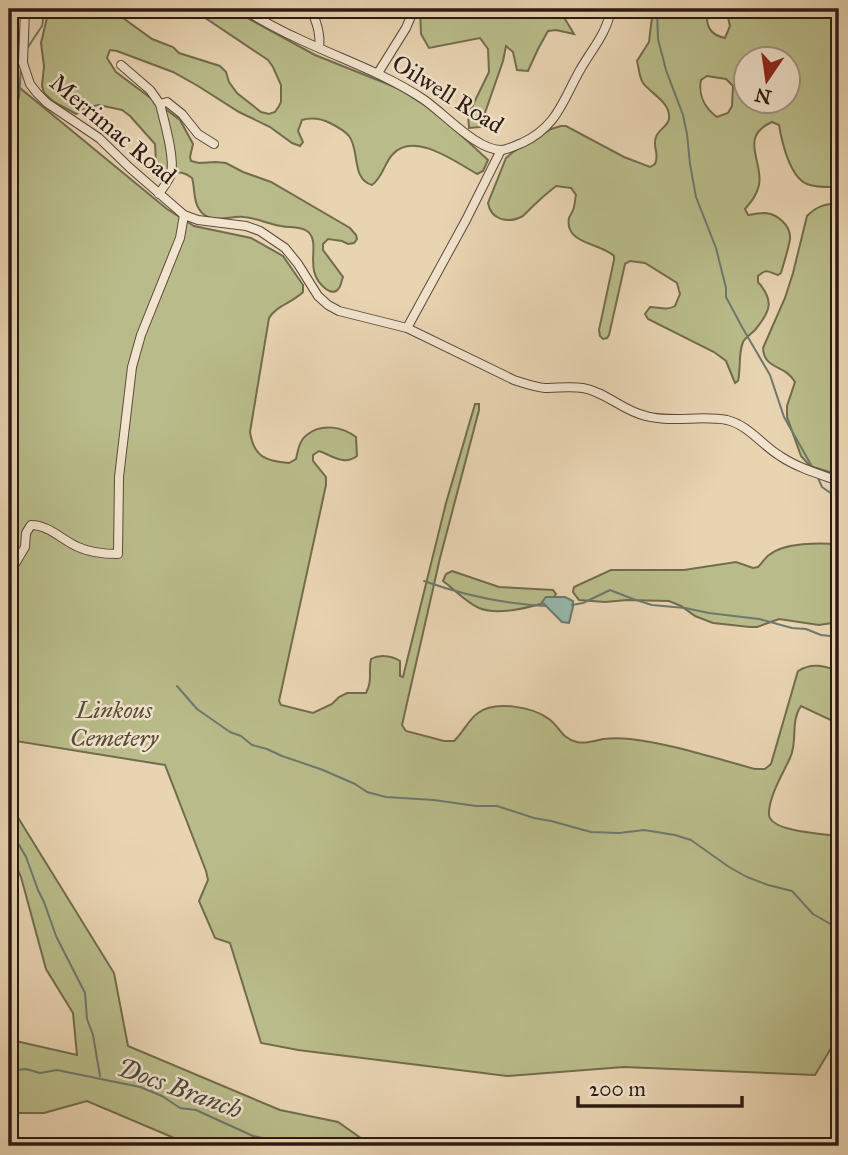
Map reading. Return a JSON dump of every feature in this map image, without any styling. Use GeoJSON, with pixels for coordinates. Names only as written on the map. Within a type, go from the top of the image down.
{"type":"FeatureCollection","features":[{"type":"Feature","properties":{"kind":"street","name":"Merrimac Road"},"geometry":{"type":"LineString","coordinates":[[25,9],[23,63],[30,84],[47,103],[99,138],[184,215],[198,220],[246,226],[260,231],[285,248],[318,296],[339,312],[407,328],[514,380],[532,386],[591,390],[648,417],[726,420],[740,425],[790,463],[839,481]]}},
{"type":"Feature","properties":{"kind":"street","name":"Oilwell Road"},"geometry":{"type":"LineString","coordinates":[[243,9],[299,39],[396,82],[487,147],[500,150],[509,149],[529,139],[555,118],[601,38],[611,9]]}},
{"type":"Feature","properties":{"kind":"street"},"geometry":{"type":"LineString","coordinates":[[311,9],[320,39],[319,47]]}},
{"type":"Feature","properties":{"kind":"street"},"geometry":{"type":"LineString","coordinates":[[378,73],[406,29],[414,9]]}},
{"type":"Feature","properties":{"kind":"street"},"geometry":{"type":"LineString","coordinates":[[121,65],[150,90],[160,104],[172,168],[159,194]]}},
{"type":"Feature","properties":{"kind":"street"},"geometry":{"type":"LineString","coordinates":[[160,104],[167,102],[198,134],[214,144]]}},
{"type":"Feature","properties":{"kind":"street"},"geometry":{"type":"LineString","coordinates":[[407,328],[466,220],[500,150]]}},
{"type":"Feature","properties":{"kind":"street"},"geometry":{"type":"LineString","coordinates":[[9,574],[25,547],[26,533],[31,525],[41,526],[93,553],[118,554],[119,477],[132,366],[141,335],[180,237],[184,215]]}},
{"type":"Feature","properties":{"kind":"green space"},"geometry":{"type":"Polygon","coordinates":[[[49,9],[65,9],[73,17],[97,13],[123,18],[152,39],[173,47],[179,53],[220,66],[237,93],[261,112],[275,112],[281,102],[281,85],[268,60],[192,9],[231,9],[315,55],[400,89],[437,113],[488,160],[483,171],[477,174],[435,151],[412,146],[402,148],[393,154],[372,185],[365,182],[358,171],[349,136],[332,124],[316,118],[302,120],[298,131],[303,142],[300,146],[173,72],[110,50],[107,58],[116,72],[180,120],[193,144],[191,161],[226,163],[271,182],[350,228],[356,235],[354,243],[328,239],[323,244],[323,250],[343,277],[339,289],[331,292],[319,282],[315,274],[313,242],[307,231],[249,218],[208,217],[197,206],[192,178],[183,173],[160,172],[156,162],[155,144],[130,116],[122,110],[99,105],[76,114],[44,93],[41,43],[49,9]]]}},
{"type":"Feature","properties":{"kind":"green space"},"geometry":{"type":"Polygon","coordinates":[[[420,9],[559,9],[574,34],[548,31],[528,71],[517,70],[513,52],[506,46],[480,127],[469,128],[468,115],[489,72],[488,49],[480,38],[429,48],[421,34],[420,9]]]}},
{"type":"Feature","properties":{"kind":"green space"},"geometry":{"type":"Polygon","coordinates":[[[653,9],[710,9],[707,12],[708,26],[716,35],[725,38],[730,26],[726,9],[839,9],[839,171],[836,182],[830,187],[821,187],[801,180],[791,167],[779,125],[772,122],[762,128],[754,142],[759,185],[745,209],[748,215],[765,213],[779,218],[786,225],[790,239],[781,273],[778,275],[766,271],[758,276],[758,282],[767,295],[767,312],[743,342],[738,381],[735,383],[726,361],[714,352],[648,319],[645,314],[650,307],[666,309],[675,306],[680,294],[677,283],[645,263],[630,261],[625,264],[609,335],[603,339],[600,336],[614,256],[572,233],[569,218],[576,195],[571,188],[556,186],[523,216],[512,220],[496,217],[488,203],[506,158],[551,129],[561,126],[566,126],[624,157],[650,167],[655,164],[656,137],[668,121],[669,113],[664,103],[643,83],[637,61],[649,42],[653,9]]]}},
{"type":"Feature","properties":{"kind":"green space","name":"Linkous Cemetery"},"geometry":{"type":"Polygon","coordinates":[[[9,79],[167,209],[194,226],[251,238],[283,256],[303,285],[303,292],[276,310],[269,318],[250,432],[254,447],[267,459],[289,463],[296,459],[305,436],[326,427],[345,431],[356,437],[357,456],[343,460],[319,451],[313,455],[313,461],[326,477],[326,485],[279,701],[281,705],[313,713],[347,693],[366,693],[371,659],[378,656],[400,661],[400,676],[403,677],[446,503],[475,404],[479,404],[479,410],[440,558],[402,725],[406,731],[454,741],[471,719],[485,709],[504,706],[524,708],[553,722],[568,738],[577,742],[610,738],[646,741],[755,769],[765,769],[771,764],[798,671],[823,666],[839,671],[839,724],[801,706],[796,718],[792,752],[769,808],[772,821],[788,829],[839,836],[839,1035],[815,1075],[624,1067],[507,1076],[261,1043],[230,943],[215,938],[199,901],[208,880],[206,871],[165,765],[9,740],[9,79]]]}},
{"type":"Feature","properties":{"kind":"green space"},"geometry":{"type":"Polygon","coordinates":[[[839,203],[839,475],[810,466],[801,456],[787,417],[787,406],[795,382],[786,372],[767,360],[763,348],[785,298],[807,216],[822,206],[839,203]]]}},
{"type":"Feature","properties":{"kind":"green space"},"geometry":{"type":"Polygon","coordinates":[[[803,544],[839,544],[839,622],[819,625],[779,619],[757,627],[713,623],[669,601],[579,600],[573,592],[574,587],[611,570],[684,570],[736,562],[753,568],[758,567],[769,555],[784,548],[803,544]]]}},
{"type":"Feature","properties":{"kind":"green space"},"geometry":{"type":"Polygon","coordinates":[[[452,571],[499,587],[553,590],[556,594],[551,601],[534,606],[505,611],[487,610],[470,603],[443,581],[446,574],[452,571]]]}},
{"type":"Feature","properties":{"kind":"green space"},"geometry":{"type":"Polygon","coordinates":[[[9,803],[114,973],[128,1046],[280,1110],[338,1122],[372,1146],[193,1146],[87,1101],[44,1113],[9,1113],[9,1045],[16,1041],[77,1055],[73,1013],[46,969],[21,877],[9,851],[9,803]]]}},
{"type":"Feature","properties":{"kind":"water"},"geometry":{"type":"Polygon","coordinates":[[[546,597],[565,597],[573,601],[569,623],[562,622],[542,602],[546,597]]]}},
{"type":"Feature","properties":{"kind":"waterway"},"geometry":{"type":"LineString","coordinates":[[28,47],[42,26],[45,9]]}},
{"type":"Feature","properties":{"kind":"waterway"},"geometry":{"type":"LineString","coordinates":[[657,9],[658,39],[683,115],[696,197],[716,248],[726,297],[770,375],[784,417],[814,470]]}},
{"type":"Feature","properties":{"kind":"waterway"},"geometry":{"type":"LineString","coordinates":[[9,150],[11,126],[19,97],[21,68]]}},
{"type":"Feature","properties":{"kind":"waterway"},"geometry":{"type":"LineString","coordinates":[[818,478],[822,487],[839,499]]}},
{"type":"Feature","properties":{"kind":"waterway"},"geometry":{"type":"LineString","coordinates":[[424,581],[484,598],[546,606]]}},
{"type":"Feature","properties":{"kind":"waterway"},"geometry":{"type":"LineString","coordinates":[[572,605],[583,603],[610,590],[652,605],[759,619],[839,637]]}},
{"type":"Feature","properties":{"kind":"waterway"},"geometry":{"type":"LineString","coordinates":[[177,686],[197,709],[252,745],[323,770],[367,792],[386,797],[497,806],[591,832],[644,830],[675,835],[691,840],[747,877],[792,891],[813,914],[839,929]]}},
{"type":"Feature","properties":{"kind":"waterway"},"geometry":{"type":"LineString","coordinates":[[9,832],[26,857],[56,936],[85,993],[87,1019],[93,1035],[100,1076]]}},
{"type":"Feature","properties":{"kind":"waterway","name":"Docs Branch"},"geometry":{"type":"LineString","coordinates":[[9,1071],[26,1069],[40,1073],[57,1070],[140,1087],[162,1096],[180,1108],[196,1110],[253,1136],[289,1146]]}}]}
